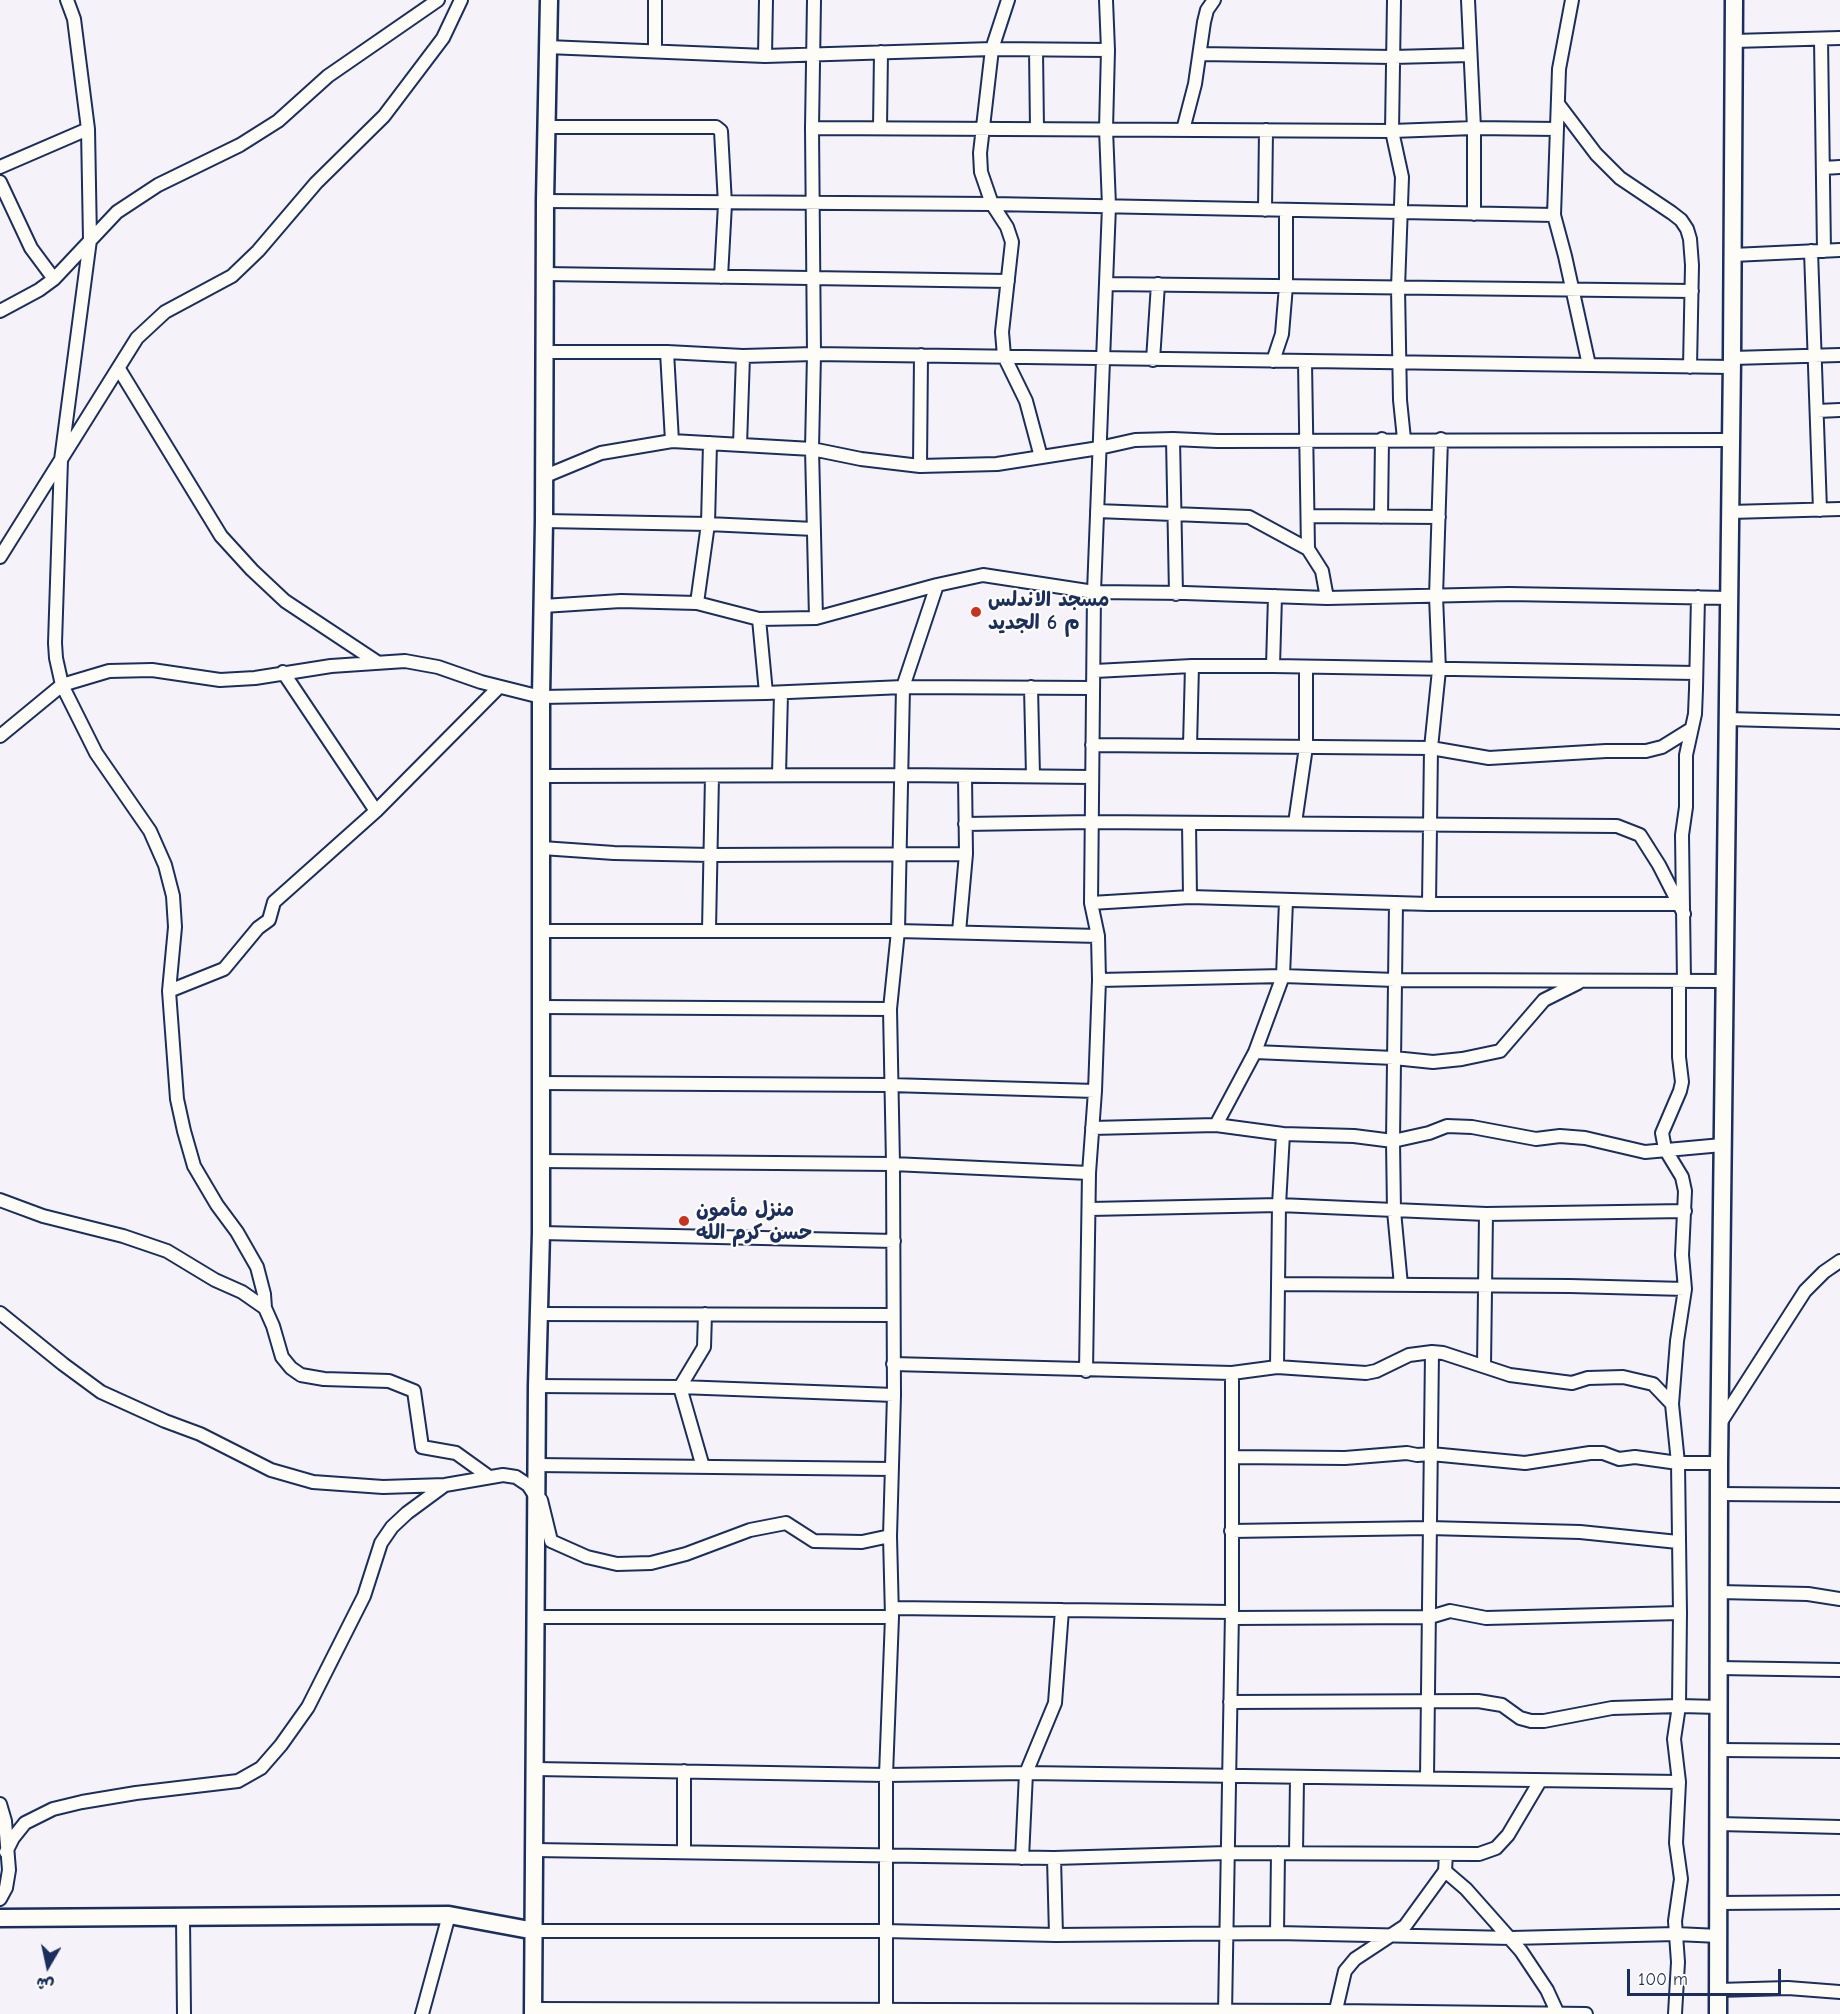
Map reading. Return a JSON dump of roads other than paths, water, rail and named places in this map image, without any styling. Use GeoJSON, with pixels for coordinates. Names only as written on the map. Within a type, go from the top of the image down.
{"type":"FeatureCollection","features":[{"type":"Feature","properties":{"kind":"street"},"geometry":{"type":"LineString","coordinates":[[67,0],[74,19],[88,129],[90,240],[61,460],[54,643],[62,685],[96,753],[150,831],[165,865],[173,896],[175,927],[169,991],[177,1099],[194,1166],[217,1205],[237,1232],[257,1268],[265,1308],[282,1356],[291,1368],[301,1375],[324,1379],[389,1380],[414,1391],[422,1447],[456,1453],[488,1476]]}},
{"type":"Feature","properties":{"kind":"street"},"geometry":{"type":"LineString","coordinates":[[0,311],[39,290],[54,279],[117,212],[158,185],[240,145],[278,121],[328,76],[438,0]]}},
{"type":"Feature","properties":{"kind":"street"},"geometry":{"type":"LineString","coordinates":[[0,557],[137,338],[165,312],[232,276],[258,251],[316,183],[384,116],[443,38],[461,0]]}},
{"type":"Feature","properties":{"kind":"street"},"geometry":{"type":"LineString","coordinates":[[549,0],[541,697],[542,1083],[536,1481],[533,2012],[1586,2014]]}},
{"type":"Feature","properties":{"kind":"street"},"geometry":{"type":"LineString","coordinates":[[654,51],[655,0]]}},
{"type":"Feature","properties":{"kind":"street"},"geometry":{"type":"LineString","coordinates":[[765,56],[766,0]]}},
{"type":"Feature","properties":{"kind":"street"},"geometry":{"type":"LineString","coordinates":[[814,0],[812,449],[816,618]]}},
{"type":"Feature","properties":{"kind":"street"},"geometry":{"type":"LineString","coordinates":[[1008,0],[992,50],[980,153],[981,172],[992,204],[1007,227],[1011,242],[1002,332],[1004,356],[1026,401],[1041,457]]}},
{"type":"Feature","properties":{"kind":"street"},"geometry":{"type":"LineString","coordinates":[[1086,1371],[1089,1173],[1099,980],[1098,936],[1091,903],[1092,745],[1095,671],[1094,592],[1109,206],[1106,129],[1108,50],[1106,0]]}},
{"type":"Feature","properties":{"kind":"street"},"geometry":{"type":"LineString","coordinates":[[1183,130],[1195,84],[1204,22],[1207,10],[1214,0]]}},
{"type":"Feature","properties":{"kind":"street"},"geometry":{"type":"LineString","coordinates":[[1394,0],[1392,131],[1402,177],[1398,288],[1400,406],[1404,439]]}},
{"type":"Feature","properties":{"kind":"street"},"geometry":{"type":"LineString","coordinates":[[1468,0],[1474,128],[1474,213]]}},
{"type":"Feature","properties":{"kind":"street"},"geometry":{"type":"LineString","coordinates":[[1572,0],[1559,69],[1554,215],[1589,365]]}},
{"type":"Feature","properties":{"kind":"street"},"geometry":{"type":"LineString","coordinates":[[1718,2014],[1719,1425],[1732,363],[1734,0]]}},
{"type":"Feature","properties":{"kind":"street"},"geometry":{"type":"LineString","coordinates":[[1734,41],[1840,38]]}},
{"type":"Feature","properties":{"kind":"street"},"geometry":{"type":"LineString","coordinates":[[1821,39],[1824,251]]}},
{"type":"Feature","properties":{"kind":"street"},"geometry":{"type":"LineString","coordinates":[[547,47],[765,56],[992,50],[1108,50]]}},
{"type":"Feature","properties":{"kind":"street"},"geometry":{"type":"LineString","coordinates":[[1036,50],[1037,129]]}},
{"type":"Feature","properties":{"kind":"street"},"geometry":{"type":"LineString","coordinates":[[880,128],[881,52]]}},
{"type":"Feature","properties":{"kind":"street"},"geometry":{"type":"LineString","coordinates":[[1200,54],[1393,57],[1470,55]]}},
{"type":"Feature","properties":{"kind":"street"},"geometry":{"type":"LineString","coordinates":[[1559,105],[1596,154],[1620,178],[1681,220],[1690,239],[1692,291],[1690,367]]}},
{"type":"Feature","properties":{"kind":"street"},"geometry":{"type":"LineString","coordinates":[[546,127],[716,127],[721,131],[725,204],[721,277]]}},
{"type":"Feature","properties":{"kind":"street"},"geometry":{"type":"LineString","coordinates":[[812,128],[1392,131],[1474,128],[1557,129]]}},
{"type":"Feature","properties":{"kind":"street"},"geometry":{"type":"LineString","coordinates":[[0,167],[7,166],[88,129]]}},
{"type":"Feature","properties":{"kind":"street"},"geometry":{"type":"LineString","coordinates":[[1265,210],[1266,130]]}},
{"type":"Feature","properties":{"kind":"street"},"geometry":{"type":"LineString","coordinates":[[1823,168],[1840,167]]}},
{"type":"Feature","properties":{"kind":"street"},"geometry":{"type":"LineString","coordinates":[[0,182],[31,248],[54,279]]}},
{"type":"Feature","properties":{"kind":"street"},"geometry":{"type":"LineString","coordinates":[[545,201],[992,204],[1554,215]]}},
{"type":"Feature","properties":{"kind":"street"},"geometry":{"type":"LineString","coordinates":[[1273,361],[1282,334],[1286,286],[1286,211]]}},
{"type":"Feature","properties":{"kind":"street"},"geometry":{"type":"LineString","coordinates":[[1733,255],[1840,250]]}},
{"type":"Feature","properties":{"kind":"street"},"geometry":{"type":"LineString","coordinates":[[1811,251],[1820,510]]}},
{"type":"Feature","properties":{"kind":"street"},"geometry":{"type":"LineString","coordinates":[[546,274],[1008,282]]}},
{"type":"Feature","properties":{"kind":"street"},"geometry":{"type":"LineString","coordinates":[[1107,284],[1692,291]]}},
{"type":"Feature","properties":{"kind":"street"},"geometry":{"type":"LineString","coordinates":[[1154,360],[1158,284]]}},
{"type":"Feature","properties":{"kind":"street"},"geometry":{"type":"LineString","coordinates":[[545,352],[668,352],[743,356],[814,354],[1004,356],[1690,367],[1840,355]]}},
{"type":"Feature","properties":{"kind":"street"},"geometry":{"type":"LineString","coordinates":[[668,352],[672,441]]}},
{"type":"Feature","properties":{"kind":"street"},"geometry":{"type":"LineString","coordinates":[[920,466],[921,355]]}},
{"type":"Feature","properties":{"kind":"street"},"geometry":{"type":"LineString","coordinates":[[740,445],[743,356]]}},
{"type":"Feature","properties":{"kind":"street"},"geometry":{"type":"LineString","coordinates":[[1305,362],[1308,549]]}},
{"type":"Feature","properties":{"kind":"street"},"geometry":{"type":"LineString","coordinates":[[119,369],[221,536],[285,601],[377,662]]}},
{"type":"Feature","properties":{"kind":"street"},"geometry":{"type":"LineString","coordinates":[[1817,411],[1840,410]]}},
{"type":"Feature","properties":{"kind":"street"},"geometry":{"type":"LineString","coordinates":[[1173,439],[1176,594]]}},
{"type":"Feature","properties":{"kind":"street"},"geometry":{"type":"LineString","coordinates":[[1429,904],[1431,748],[1439,670],[1436,596],[1441,439]]}},
{"type":"Feature","properties":{"kind":"street"},"geometry":{"type":"LineString","coordinates":[[543,477],[601,453],[672,441],[812,449],[861,459],[920,466],[997,464],[1100,448],[1135,440],[1730,440]]}},
{"type":"Feature","properties":{"kind":"street"},"geometry":{"type":"LineString","coordinates":[[1382,440],[1382,517]]}},
{"type":"Feature","properties":{"kind":"street"},"geometry":{"type":"LineString","coordinates":[[697,603],[708,524],[710,443]]}},
{"type":"Feature","properties":{"kind":"street"},"geometry":{"type":"LineString","coordinates":[[1730,513],[1840,509]]}},
{"type":"Feature","properties":{"kind":"street"},"geometry":{"type":"LineString","coordinates":[[1097,511],[1248,517],[1308,549],[1322,571],[1327,598]]}},
{"type":"Feature","properties":{"kind":"street"},"geometry":{"type":"LineString","coordinates":[[1308,516],[1439,517]]}},
{"type":"Feature","properties":{"kind":"street"},"geometry":{"type":"LineString","coordinates":[[544,521],[708,524],[814,529]]}},
{"type":"Feature","properties":{"kind":"street"},"geometry":{"type":"LineString","coordinates":[[543,606],[621,602],[697,603],[759,619],[816,618],[983,575],[1094,592],[1327,598],[1509,594],[1728,598]]}},
{"type":"Feature","properties":{"kind":"street"},"geometry":{"type":"LineString","coordinates":[[886,2012],[886,1775],[892,1613],[890,1536],[894,1395],[890,1010],[898,931],[903,687],[937,585]]}},
{"type":"Feature","properties":{"kind":"street"},"geometry":{"type":"LineString","coordinates":[[1273,666],[1275,596]]}},
{"type":"Feature","properties":{"kind":"street"},"geometry":{"type":"LineString","coordinates":[[1675,2014],[1678,1962],[1675,1921],[1681,1879],[1676,1843],[1679,1782],[1674,1739],[1679,1706],[1680,1613],[1678,1463],[1672,1404],[1677,1341],[1685,1289],[1682,1254],[1684,1182],[1662,1141],[1663,1126],[1682,1082],[1679,1057],[1682,981],[1682,835],[1686,807],[1686,755],[1695,714],[1698,597]]}},
{"type":"Feature","properties":{"kind":"street"},"geometry":{"type":"LineString","coordinates":[[759,619],[766,693]]}},
{"type":"Feature","properties":{"kind":"street"},"geometry":{"type":"LineString","coordinates":[[0,736],[62,685],[109,671],[152,670],[220,680],[255,678],[283,672],[377,662],[405,661],[438,667],[499,687],[541,697],[781,693],[903,687],[1093,688]]}},
{"type":"Feature","properties":{"kind":"street"},"geometry":{"type":"LineString","coordinates":[[1095,671],[1192,666],[1273,666],[1696,673]]}},
{"type":"Feature","properties":{"kind":"street"},"geometry":{"type":"LineString","coordinates":[[1190,746],[1192,666]]}},
{"type":"Feature","properties":{"kind":"street"},"geometry":{"type":"LineString","coordinates":[[1295,823],[1306,747],[1306,667]]}},
{"type":"Feature","properties":{"kind":"street"},"geometry":{"type":"LineString","coordinates":[[283,672],[376,811]]}},
{"type":"Feature","properties":{"kind":"street"},"geometry":{"type":"LineString","coordinates":[[169,991],[224,969],[258,928],[269,920],[274,902],[376,811],[499,687]]}},
{"type":"Feature","properties":{"kind":"street"},"geometry":{"type":"LineString","coordinates":[[1031,687],[1033,776]]}},
{"type":"Feature","properties":{"kind":"street"},"geometry":{"type":"LineString","coordinates":[[779,775],[781,693]]}},
{"type":"Feature","properties":{"kind":"street"},"geometry":{"type":"LineString","coordinates":[[1727,719],[1840,722]]}},
{"type":"Feature","properties":{"kind":"street"},"geometry":{"type":"LineString","coordinates":[[1092,745],[1431,748],[1489,758],[1646,751],[1662,747],[1691,729]]}},
{"type":"Feature","properties":{"kind":"street"},"geometry":{"type":"LineString","coordinates":[[542,776],[1092,777]]}},
{"type":"Feature","properties":{"kind":"street"},"geometry":{"type":"LineString","coordinates":[[709,930],[712,776]]}},
{"type":"Feature","properties":{"kind":"street"},"geometry":{"type":"LineString","coordinates":[[959,932],[966,854],[964,776]]}},
{"type":"Feature","properties":{"kind":"street"},"geometry":{"type":"LineString","coordinates":[[965,824],[1092,822],[1604,825],[1624,828],[1640,835],[1659,865],[1681,909]]}},
{"type":"Feature","properties":{"kind":"street"},"geometry":{"type":"LineString","coordinates":[[1189,823],[1190,897]]}},
{"type":"Feature","properties":{"kind":"street"},"geometry":{"type":"LineString","coordinates":[[542,848],[614,853],[711,855],[966,854]]}},
{"type":"Feature","properties":{"kind":"street"},"geometry":{"type":"LineString","coordinates":[[1091,903],[1190,897],[1681,909]]}},
{"type":"Feature","properties":{"kind":"street"},"geometry":{"type":"LineString","coordinates":[[1216,1125],[1255,1052],[1283,976],[1286,901]]}},
{"type":"Feature","properties":{"kind":"street"},"geometry":{"type":"LineString","coordinates":[[1396,903],[1393,1141],[1394,1211],[1401,1285]]}},
{"type":"Feature","properties":{"kind":"street"},"geometry":{"type":"LineString","coordinates":[[540,931],[898,931],[1098,936]]}},
{"type":"Feature","properties":{"kind":"street"},"geometry":{"type":"LineString","coordinates":[[1099,980],[1283,976],[1395,980],[1724,981]]}},
{"type":"Feature","properties":{"kind":"street"},"geometry":{"type":"LineString","coordinates":[[1255,1052],[1394,1058],[1433,1062],[1500,1051],[1544,1000],[1582,981]]}},
{"type":"Feature","properties":{"kind":"street"},"geometry":{"type":"LineString","coordinates":[[542,1007],[890,1010]]}},
{"type":"Feature","properties":{"kind":"street"},"geometry":{"type":"LineString","coordinates":[[542,1083],[890,1085],[1095,1091]]}},
{"type":"Feature","properties":{"kind":"street"},"geometry":{"type":"LineString","coordinates":[[1092,1128],[1216,1125],[1283,1134],[1354,1136],[1393,1141],[1420,1136],[1448,1126],[1472,1127],[1536,1139],[1560,1136],[1585,1138],[1645,1152],[1722,1145]]}},
{"type":"Feature","properties":{"kind":"street"},"geometry":{"type":"LineString","coordinates":[[1277,1367],[1279,1206],[1283,1134]]}},
{"type":"Feature","properties":{"kind":"street"},"geometry":{"type":"LineString","coordinates":[[540,1161],[893,1164],[1089,1173]]}},
{"type":"Feature","properties":{"kind":"street"},"geometry":{"type":"LineString","coordinates":[[0,1200],[43,1216],[123,1236],[167,1251],[215,1280],[242,1292],[265,1308]]}},
{"type":"Feature","properties":{"kind":"street"},"geometry":{"type":"LineString","coordinates":[[1090,1209],[1279,1206],[1486,1214],[1684,1211]]}},
{"type":"Feature","properties":{"kind":"street"},"geometry":{"type":"LineString","coordinates":[[1484,1366],[1486,1214]]}},
{"type":"Feature","properties":{"kind":"street"},"geometry":{"type":"LineString","coordinates":[[541,1233],[894,1241]]}},
{"type":"Feature","properties":{"kind":"street"},"geometry":{"type":"LineString","coordinates":[[1719,1425],[1805,1291],[1824,1272],[1840,1261]]}},
{"type":"Feature","properties":{"kind":"street"},"geometry":{"type":"LineString","coordinates":[[1278,1284],[1685,1289]]}},
{"type":"Feature","properties":{"kind":"street"},"geometry":{"type":"LineString","coordinates":[[0,1313],[101,1392],[200,1434],[271,1470],[313,1482],[383,1487],[445,1485],[503,1475],[516,1477],[528,1485],[536,1481],[703,1467],[892,1469]]}},
{"type":"Feature","properties":{"kind":"street"},"geometry":{"type":"LineString","coordinates":[[539,1314],[893,1315]]}},
{"type":"Feature","properties":{"kind":"street"},"geometry":{"type":"LineString","coordinates":[[703,1467],[680,1387],[704,1347],[705,1314]]}},
{"type":"Feature","properties":{"kind":"street"},"geometry":{"type":"LineString","coordinates":[[893,1365],[1232,1373],[1277,1367],[1366,1372],[1376,1371],[1409,1355],[1432,1352],[1443,1353],[1510,1375],[1572,1383],[1588,1378],[1623,1377],[1653,1384],[1672,1404]]}},
{"type":"Feature","properties":{"kind":"street"},"geometry":{"type":"LineString","coordinates":[[1427,1778],[1432,1352]]}},
{"type":"Feature","properties":{"kind":"street"},"geometry":{"type":"LineString","coordinates":[[1226,2013],[1232,1615],[1232,1373]]}},
{"type":"Feature","properties":{"kind":"street"},"geometry":{"type":"LineString","coordinates":[[537,1386],[680,1387],[894,1395]]}},
{"type":"Feature","properties":{"kind":"street"},"geometry":{"type":"LineString","coordinates":[[1232,1457],[1317,1458],[1407,1453],[1535,1463],[1568,1455],[1603,1453],[1619,1459],[1635,1457],[1678,1463],[1719,1463]]}},
{"type":"Feature","properties":{"kind":"street"},"geometry":{"type":"LineString","coordinates":[[536,1481],[551,1541],[587,1557],[617,1564],[651,1563],[686,1554],[750,1530],[786,1523],[814,1541],[862,1542],[890,1536]]}},
{"type":"Feature","properties":{"kind":"street"},"geometry":{"type":"LineString","coordinates":[[6,1852],[13,1838],[25,1823],[53,1809],[136,1793],[238,1781],[261,1767],[281,1745],[308,1707],[364,1596],[381,1543],[392,1527],[407,1513],[445,1485]]}},
{"type":"Feature","properties":{"kind":"street"},"geometry":{"type":"LineString","coordinates":[[1719,1494],[1840,1495]]}},
{"type":"Feature","properties":{"kind":"street"},"geometry":{"type":"LineString","coordinates":[[1231,1532],[1429,1528],[1580,1532],[1678,1542]]}},
{"type":"Feature","properties":{"kind":"street"},"geometry":{"type":"LineString","coordinates":[[1719,1592],[1808,1594],[1840,1599]]}},
{"type":"Feature","properties":{"kind":"street"},"geometry":{"type":"LineString","coordinates":[[535,1617],[1062,1610],[1430,1617],[1450,1611],[1486,1618],[1680,1613]]}},
{"type":"Feature","properties":{"kind":"street"},"geometry":{"type":"LineString","coordinates":[[1022,1858],[1026,1773],[1054,1703],[1058,1682],[1062,1610]]}},
{"type":"Feature","properties":{"kind":"street"},"geometry":{"type":"LineString","coordinates":[[1719,1668],[1840,1670]]}},
{"type":"Feature","properties":{"kind":"street"},"geometry":{"type":"LineString","coordinates":[[1230,1702],[1428,1700],[1493,1702],[1531,1721],[1544,1721],[1612,1708],[1720,1707]]}},
{"type":"Feature","properties":{"kind":"street"},"geometry":{"type":"LineString","coordinates":[[1720,1750],[1840,1751]]}},
{"type":"Feature","properties":{"kind":"street"},"geometry":{"type":"LineString","coordinates":[[536,1769],[886,1775],[1026,1773],[1679,1782]]}},
{"type":"Feature","properties":{"kind":"street"},"geometry":{"type":"LineString","coordinates":[[684,1771],[684,1852]]}},
{"type":"Feature","properties":{"kind":"street"},"geometry":{"type":"LineString","coordinates":[[1296,1853],[1297,1778]]}},
{"type":"Feature","properties":{"kind":"street"},"geometry":{"type":"LineString","coordinates":[[534,1850],[1022,1858],[1227,1853],[1479,1854],[1496,1848],[1508,1835],[1540,1780]]}},
{"type":"Feature","properties":{"kind":"street"},"geometry":{"type":"LineString","coordinates":[[0,1804],[9,1870],[6,1888],[0,1899]]}},
{"type":"Feature","properties":{"kind":"street"},"geometry":{"type":"LineString","coordinates":[[1719,1824],[1840,1827]]}},
{"type":"Feature","properties":{"kind":"street"},"geometry":{"type":"LineString","coordinates":[[0,1836],[6,1852]]}},
{"type":"Feature","properties":{"kind":"street"},"geometry":{"type":"LineString","coordinates":[[1277,1933],[1278,1853]]}},
{"type":"Feature","properties":{"kind":"street"},"geometry":{"type":"LineString","coordinates":[[1335,2013],[1346,1971],[1356,1959],[1405,1926],[1445,1871],[1446,1854]]}},
{"type":"Feature","properties":{"kind":"street"},"geometry":{"type":"LineString","coordinates":[[1054,1858],[1056,1935]]}},
{"type":"Feature","properties":{"kind":"street"},"geometry":{"type":"LineString","coordinates":[[1445,1871],[1466,1889],[1511,1938],[1532,1966],[1558,2013]]}},
{"type":"Feature","properties":{"kind":"street"},"geometry":{"type":"LineString","coordinates":[[1719,1903],[1840,1902]]}},
{"type":"Feature","properties":{"kind":"street"},"geometry":{"type":"LineString","coordinates":[[0,1918],[449,1915],[535,1930],[885,1931],[1056,1935],[1277,1933],[1511,1938],[1676,1934],[1719,1936]]}},
{"type":"Feature","properties":{"kind":"street"},"geometry":{"type":"LineString","coordinates":[[422,2014],[449,1915]]}},
{"type":"Feature","properties":{"kind":"street"},"geometry":{"type":"LineString","coordinates":[[183,1918],[184,2014]]}},
{"type":"Feature","properties":{"kind":"street"},"geometry":{"type":"LineString","coordinates":[[1718,1990],[1748,1991],[1788,1988],[1840,1992]]}},
{"type":"Feature","properties":{"kind":"place","name":"مسجد الاندلس م 6 الجديد"},"geometry":{"type":"Point","coordinates":[976,612]}},
{"type":"Feature","properties":{"kind":"place","name":"منزل مأمون حسن كرم الله"},"geometry":{"type":"Point","coordinates":[684,1221]}}]}
